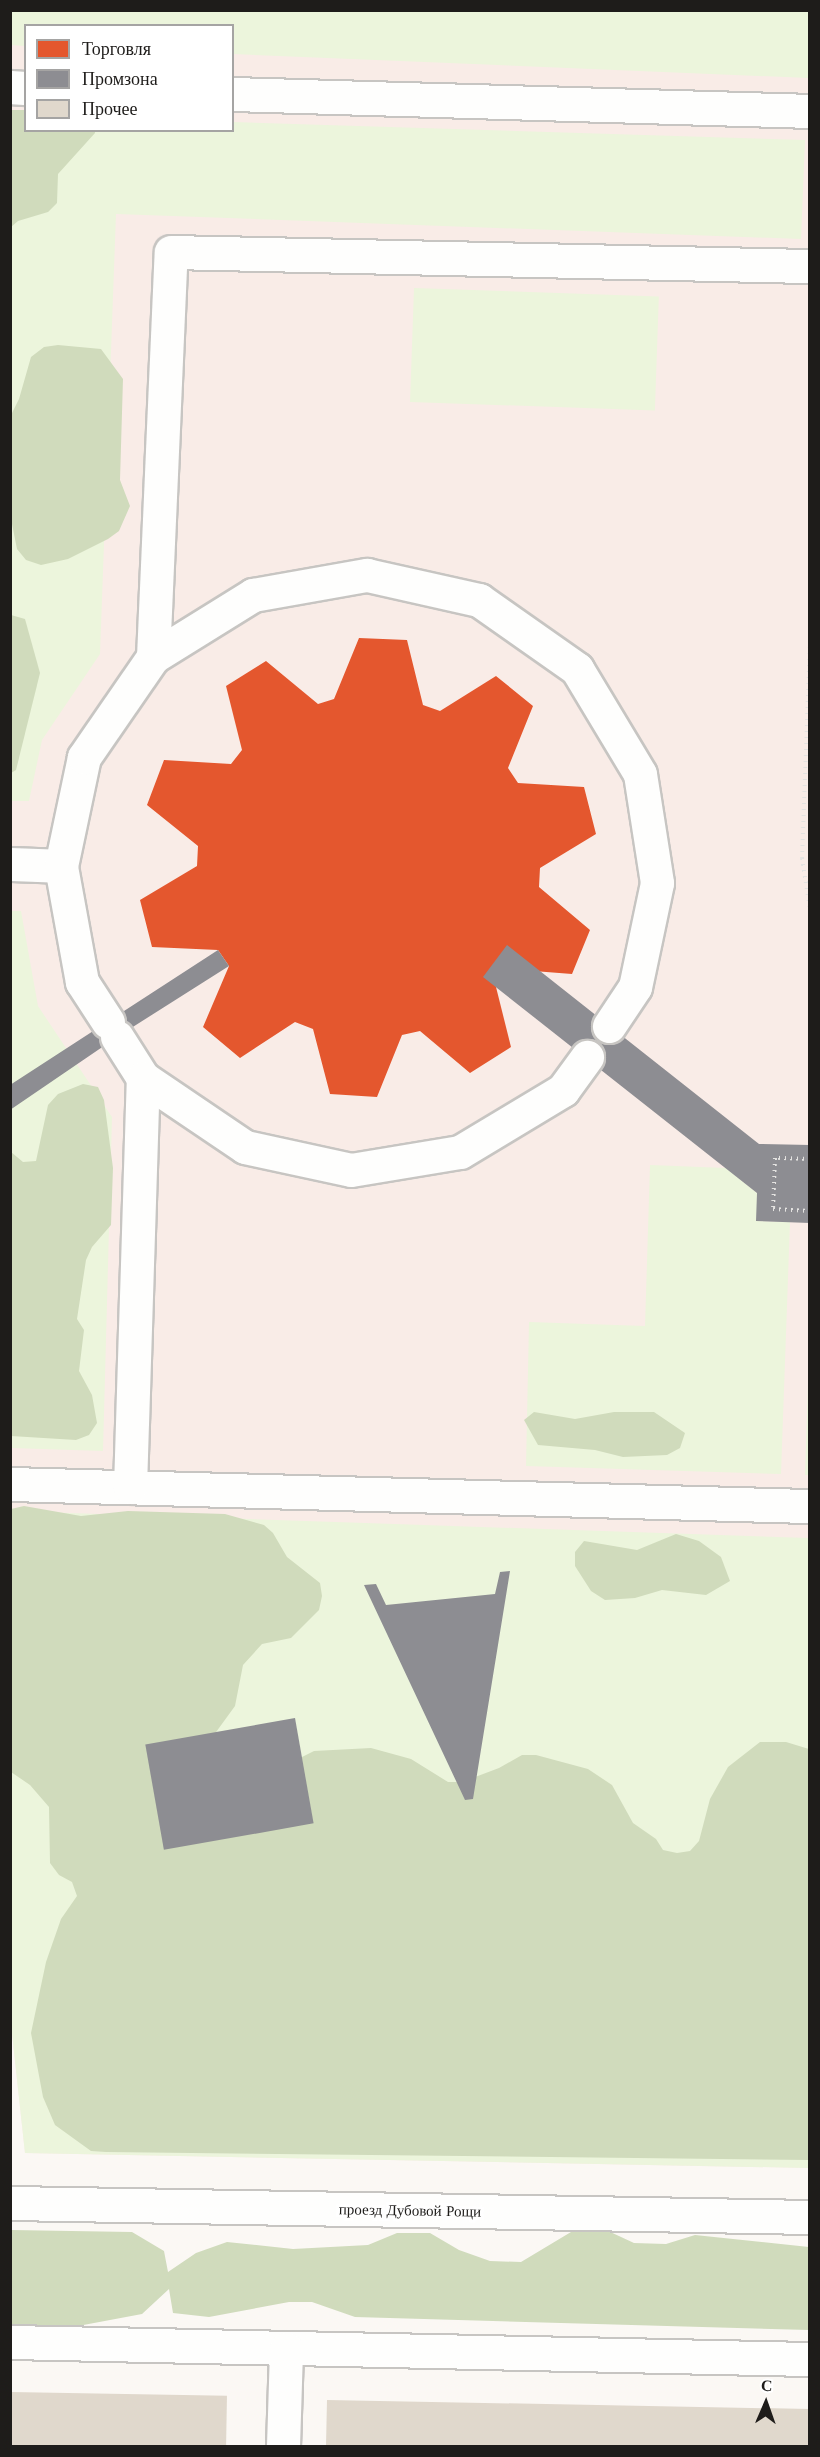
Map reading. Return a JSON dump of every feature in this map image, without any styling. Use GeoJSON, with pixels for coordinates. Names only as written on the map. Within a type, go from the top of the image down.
{"type":"FeatureCollection","features":[{"type":"Feature","properties":{"kind":"street"},"geometry":{"type":"LineString","coordinates":[[234,94],[810,111]]}},
{"type":"Feature","properties":{"kind":"street"},"geometry":{"type":"LineString","coordinates":[[153,657],[171,252],[810,266]]}},
{"type":"Feature","properties":{"kind":"street"},"geometry":{"type":"LineString","coordinates":[[587,1057],[563,1090],[460,1152],[351,1170],[245,1147],[143,1078],[82,982],[61,866],[84,757],[153,657],[253,595],[367,575],[479,600],[577,669],[640,774],[657,883],[635,987],[609,1026]]}},
{"type":"Feature","properties":{"kind":"street"},"geometry":{"type":"LineString","coordinates":[[10,864],[61,866]]}},
{"type":"Feature","properties":{"kind":"street"},"geometry":{"type":"LineString","coordinates":[[130,1487],[143,1078]]}},
{"type":"Feature","properties":{"kind":"street"},"geometry":{"type":"LineString","coordinates":[[10,1484],[810,1506]]}},
{"type":"Feature","properties":{"kind":"street","name":"проезд Дубовой Рощи"},"geometry":{"type":"LineString","coordinates":[[10,2203],[810,2217]]}},
{"type":"Feature","properties":{"kind":"street"},"geometry":{"type":"LineString","coordinates":[[10,2342],[810,2359]]}},
{"type":"Feature","properties":{"kind":"street"},"geometry":{"type":"LineString","coordinates":[[283,2446],[286,2349]]}},
{"type":"Feature","properties":{"kind":"path"},"geometry":{"type":"LineString","coordinates":[[810,641],[802,858],[810,909]]}},
{"type":"Feature","properties":{"kind":"path"},"geometry":{"type":"LineString","coordinates":[[802,858],[810,858]]}},
{"type":"Feature","properties":{"kind":"path"},"geometry":{"type":"LineString","coordinates":[[810,1159],[775,1158],[773,1209],[810,1210]]}},
{"type":"Feature","properties":{"kind":"shaded area"},"geometry":{"type":"Polygon","coordinates":[[[10,11],[809,11],[809,2168],[25,2153],[10,2015],[10,11]]]}},
{"type":"Feature","properties":{"kind":"green space"},"geometry":{"type":"Polygon","coordinates":[[[11,10],[809,11],[809,78],[234,54],[234,24],[24,24],[24,46],[11,45],[11,10]]]}},
{"type":"Feature","properties":{"kind":"green space"},"geometry":{"type":"Polygon","coordinates":[[[10,110],[24,110],[24,132],[95,132],[58,174],[57,203],[48,212],[18,221],[11,227],[10,110]]]}},
{"type":"Feature","properties":{"kind":"green space"},"geometry":{"type":"Polygon","coordinates":[[[11,115],[24,128],[24,132],[234,132],[234,122],[805,140],[801,239],[116,214],[100,654],[42,740],[29,801],[11,801],[11,115]]]}},
{"type":"Feature","properties":{"kind":"green space"},"geometry":{"type":"Polygon","coordinates":[[[414,288],[659,297],[655,410],[410,402],[414,288]]]}},
{"type":"Feature","properties":{"kind":"green space"},"geometry":{"type":"Polygon","coordinates":[[[58,345],[101,349],[123,379],[120,480],[130,506],[119,531],[108,539],[68,559],[41,565],[26,560],[17,549],[11,519],[11,415],[19,399],[31,357],[44,347],[58,345]]]}},
{"type":"Feature","properties":{"kind":"green space"},"geometry":{"type":"Polygon","coordinates":[[[11,615],[25,619],[40,673],[16,770],[11,773],[11,615]]]}},
{"type":"Feature","properties":{"kind":"green space"},"geometry":{"type":"Polygon","coordinates":[[[10,911],[21,911],[38,1006],[112,1117],[103,1451],[11,1448],[10,911]]]}},
{"type":"Feature","properties":{"kind":"green space"},"geometry":{"type":"Polygon","coordinates":[[[83,1084],[98,1087],[104,1100],[113,1168],[111,1225],[92,1247],[86,1260],[77,1319],[84,1330],[79,1371],[92,1395],[97,1423],[89,1435],[76,1440],[11,1436],[11,1152],[23,1162],[36,1161],[48,1105],[58,1094],[83,1084]]]}},
{"type":"Feature","properties":{"kind":"green space"},"geometry":{"type":"Polygon","coordinates":[[[650,1165],[726,1168],[757,1193],[757,1221],[790,1222],[781,1474],[526,1466],[529,1322],[645,1326],[650,1165]]]}},
{"type":"Feature","properties":{"kind":"green space"},"geometry":{"type":"Polygon","coordinates":[[[809,1352],[810,1475],[805,1475],[809,1352]]]}},
{"type":"Feature","properties":{"kind":"green space"},"geometry":{"type":"Polygon","coordinates":[[[534,1412],[575,1419],[614,1412],[654,1412],[685,1433],[680,1448],[667,1455],[623,1457],[595,1450],[538,1445],[524,1420],[534,1412]]]}},
{"type":"Feature","properties":{"kind":"green space"},"geometry":{"type":"Polygon","coordinates":[[[24,1506],[81,1516],[128,1511],[225,1514],[264,1525],[273,1533],[287,1557],[320,1583],[322,1596],[319,1610],[291,1638],[262,1644],[243,1665],[235,1706],[211,1739],[288,1764],[314,1751],[371,1748],[411,1759],[448,1782],[462,1782],[499,1768],[522,1755],[536,1755],[588,1769],[612,1785],[633,1823],[656,1839],[663,1850],[677,1853],[690,1851],[699,1841],[710,1799],[728,1767],[760,1742],[786,1742],[809,1749],[809,2160],[106,2152],[91,2151],[55,2125],[43,2097],[31,2033],[46,1962],[61,1919],[77,1896],[72,1882],[59,1875],[50,1863],[49,1807],[30,1785],[11,1772],[11,1509],[24,1506]]]}},
{"type":"Feature","properties":{"kind":"green space"},"geometry":{"type":"Polygon","coordinates":[[[10,1511],[809,1538],[809,2168],[25,2153],[10,2015],[10,1511]]]}},
{"type":"Feature","properties":{"kind":"green space"},"geometry":{"type":"Polygon","coordinates":[[[676,1534],[699,1541],[721,1557],[730,1581],[706,1595],[662,1590],[635,1598],[605,1600],[591,1591],[575,1566],[575,1552],[584,1541],[637,1550],[676,1534]]]}},
{"type":"Feature","properties":{"kind":"green space"},"geometry":{"type":"Polygon","coordinates":[[[576,2229],[606,2230],[634,2243],[666,2244],[695,2235],[809,2247],[809,2330],[355,2317],[312,2302],[289,2302],[209,2317],[173,2313],[169,2289],[142,2314],[78,2326],[11,2326],[11,2230],[132,2232],[164,2251],[168,2272],[196,2253],[227,2242],[293,2249],[368,2245],[397,2233],[430,2233],[459,2250],[490,2261],[521,2262],[576,2229]]]}},
{"type":"Feature","properties":{"kind":"building: Торговля"},"geometry":{"type":"Polygon","coordinates":[[[359,638],[407,640],[423,705],[440,711],[496,676],[533,706],[508,768],[518,783],[584,787],[596,834],[540,868],[539,887],[590,930],[572,974],[507,969],[495,983],[511,1047],[470,1073],[420,1031],[402,1035],[377,1097],[330,1094],[313,1029],[295,1022],[240,1058],[203,1027],[229,966],[218,950],[152,947],[140,900],[197,866],[198,846],[147,805],[164,760],[231,764],[242,750],[226,686],[266,661],[318,704],[334,699],[359,638]]]}},
{"type":"Feature","properties":{"kind":"building: Промзона"},"geometry":{"type":"Polygon","coordinates":[[[507,945],[759,1144],[810,1145],[810,1223],[756,1221],[757,1193],[483,977],[507,945]]]}},
{"type":"Feature","properties":{"kind":"building: Промзона"},"geometry":{"type":"Polygon","coordinates":[[[218,950],[229,966],[117,1037],[10,1110],[10,1085],[218,950]]]}},
{"type":"Feature","properties":{"kind":"building: Промзона"},"geometry":{"type":"Polygon","coordinates":[[[510,1571],[473,1799],[465,1800],[364,1585],[376,1584],[386,1605],[495,1594],[500,1572],[510,1571]]]}},
{"type":"Feature","properties":{"kind":"building: Промзона"},"geometry":{"type":"Polygon","coordinates":[[[295,1718],[314,1823],[164,1850],[145,1744],[295,1718]]]}},
{"type":"Feature","properties":{"kind":"building: Прочее"},"geometry":{"type":"Polygon","coordinates":[[[10,2392],[227,2396],[226,2446],[10,2446],[10,2392]]]}},
{"type":"Feature","properties":{"kind":"building: Прочее"},"geometry":{"type":"Polygon","coordinates":[[[327,2400],[810,2409],[810,2446],[326,2446],[327,2400]]]}}]}
